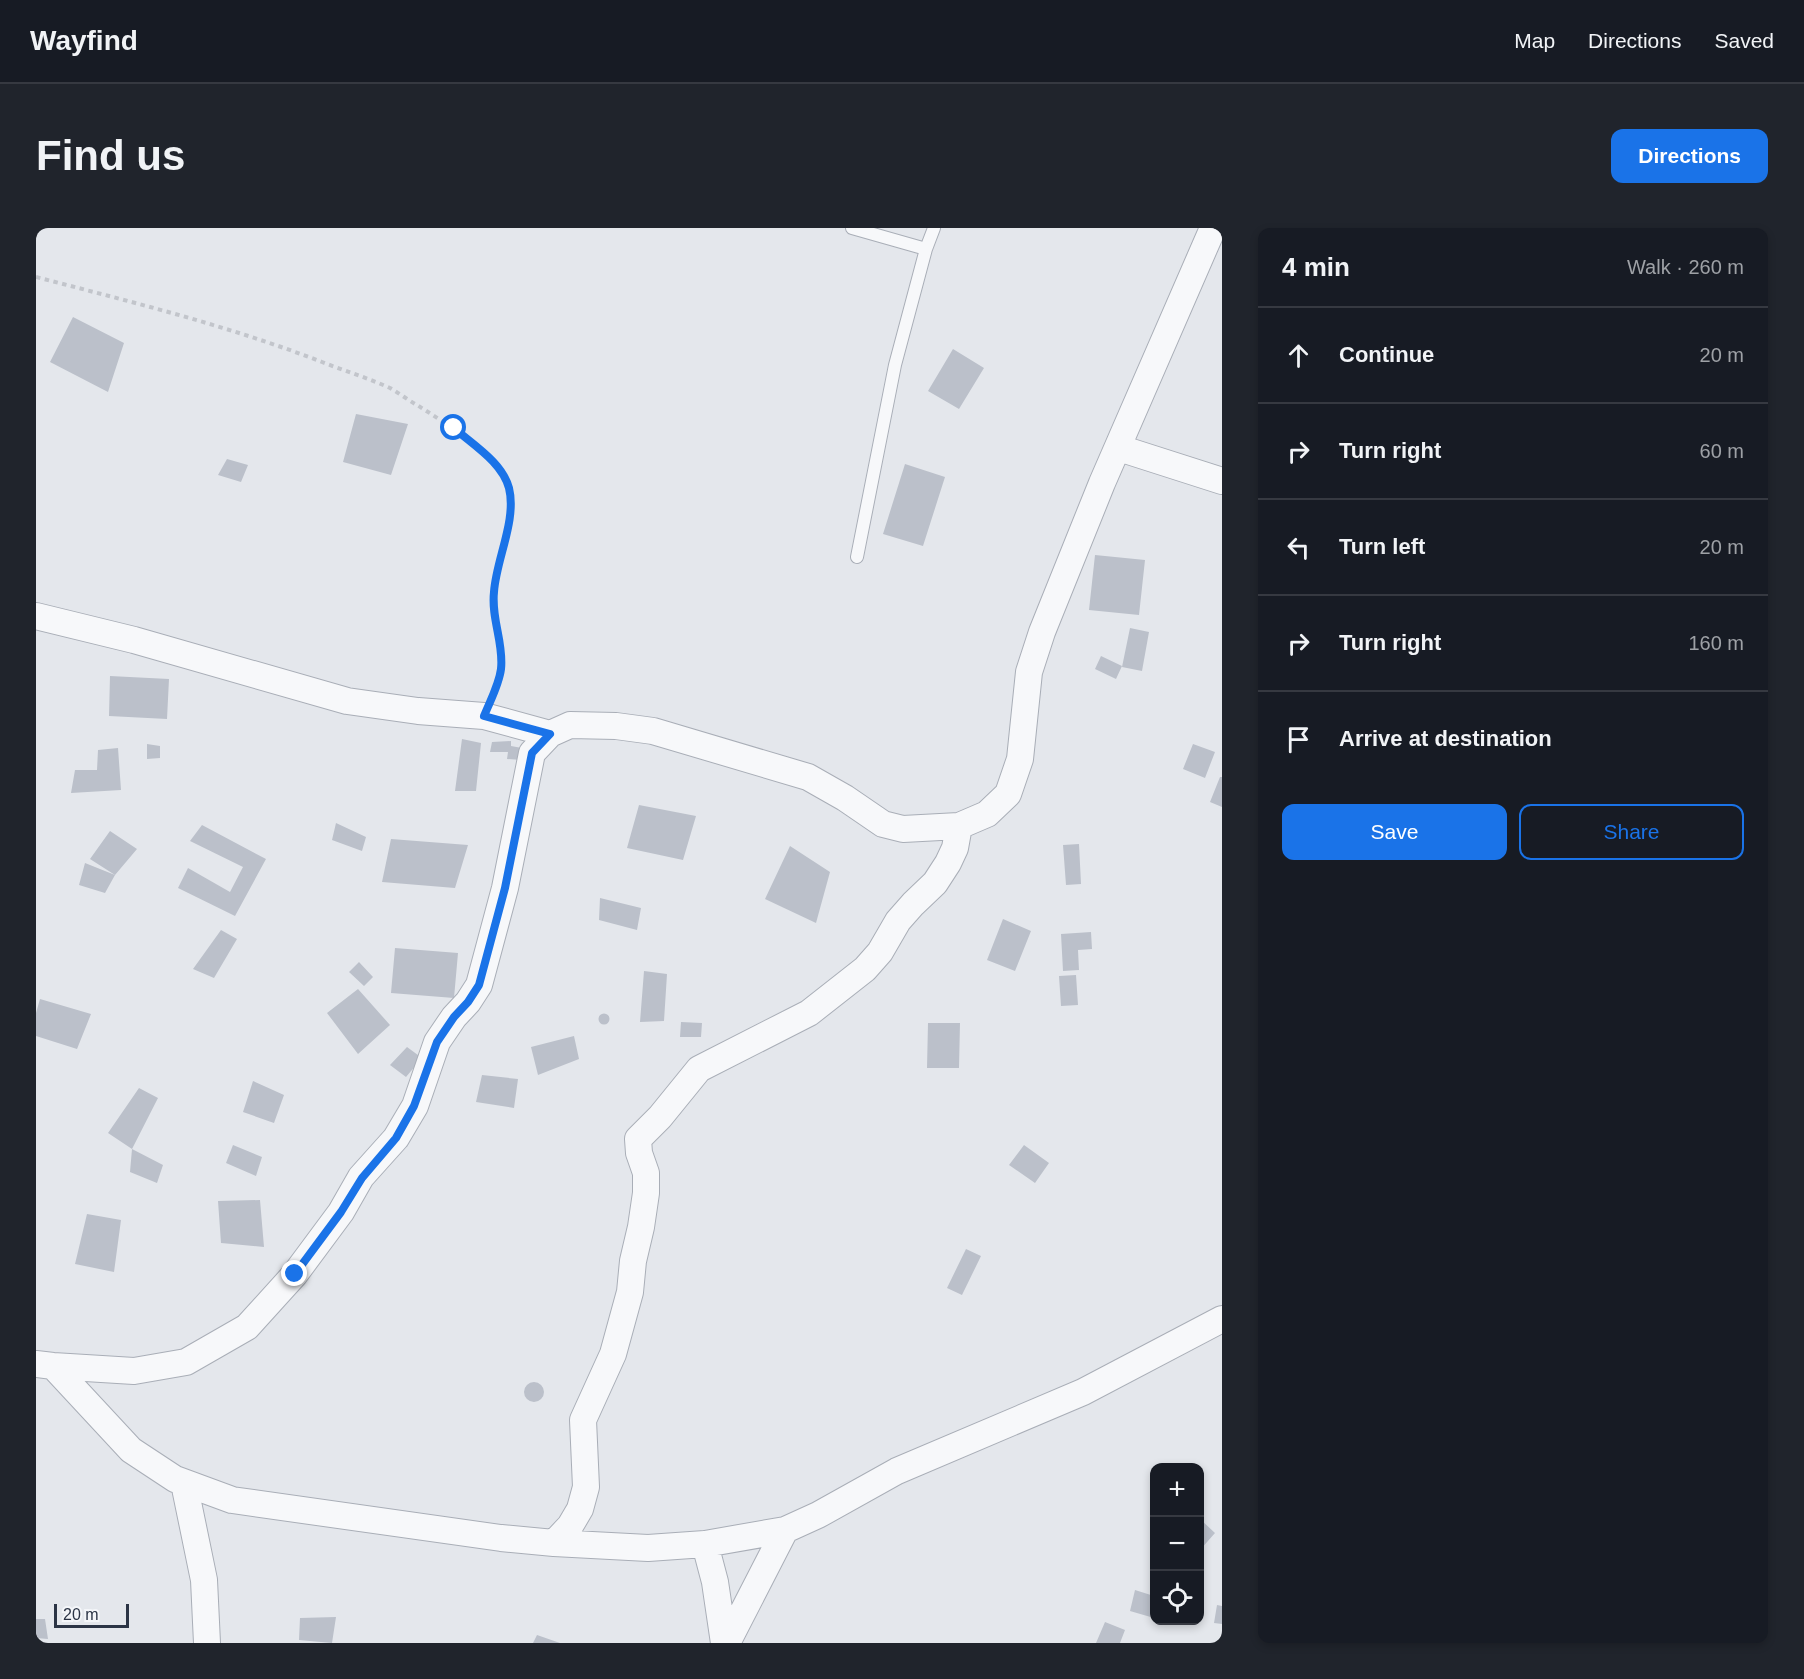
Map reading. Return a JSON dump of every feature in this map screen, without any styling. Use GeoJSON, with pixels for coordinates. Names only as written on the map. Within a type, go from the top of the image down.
{"type":"FeatureCollection","features":[{"type":"Feature","properties":{"kind":"street"},"geometry":{"type":"LineString","coordinates":[[45,1365],[134,1371],[186,1362],[247,1327],[295,1274],[341,1212],[362,1178],[396,1138],[414,1106],[437,1042],[479,985],[505,888],[532,753],[550,734],[570,725],[616,726],[654,731],[808,777],[884,824],[903,829],[959,826],[987,814],[1008,794],[1020,759],[1029,672],[1060,584],[1213,228]]}},
{"type":"Feature","properties":{"kind":"street"},"geometry":{"type":"LineString","coordinates":[[1119,448],[1222,481]]}},
{"type":"Feature","properties":{"kind":"street"},"geometry":{"type":"LineString","coordinates":[[36,616],[134,640],[346,701],[418,711],[484,716],[550,734]]}},
{"type":"Feature","properties":{"kind":"street"},"geometry":{"type":"LineString","coordinates":[[554,1543],[570,1526],[580,1509],[586,1487],[583,1420],[613,1354],[630,1292],[633,1262],[646,1193],[646,1173],[639,1153],[638,1139],[660,1117],[699,1068],[809,1013],[844,988],[865,969],[880,952],[898,921],[935,883],[955,848],[959,826]]}},
{"type":"Feature","properties":{"kind":"street"},"geometry":{"type":"LineString","coordinates":[[45,1365],[131,1450],[175,1479],[232,1500],[501,1538],[648,1548],[705,1544],[785,1530],[818,1515],[897,1471],[1083,1392],[1222,1319]]}},
{"type":"Feature","properties":{"kind":"street"},"geometry":{"type":"LineString","coordinates":[[184,1483],[204,1580],[207,1643]]}},
{"type":"Feature","properties":{"kind":"street"},"geometry":{"type":"LineString","coordinates":[[725,1643],[785,1530]]}},
{"type":"Feature","properties":{"kind":"street"},"geometry":{"type":"LineString","coordinates":[[705,1544],[715,1582],[725,1643]]}},
{"type":"Feature","properties":{"kind":"lane"},"geometry":{"type":"LineString","coordinates":[[852,228],[926,249]]}},
{"type":"Feature","properties":{"kind":"lane"},"geometry":{"type":"LineString","coordinates":[[857,557],[895,366],[926,249],[934,228]]}},
{"type":"Feature","properties":{"kind":"path"},"geometry":{"type":"LineString","coordinates":[[36,277],[270,342],[391,389],[454,428],[496,464],[509,488],[510,511],[507,535],[494,590],[493,612],[500,648],[500,679],[484,716]]}},
{"type":"Feature","properties":{"kind":"building"},"geometry":{"type":"Polygon","coordinates":[[[73,317],[124,343],[108,392],[50,362],[73,317]]]}},
{"type":"Feature","properties":{"kind":"building"},"geometry":{"type":"Polygon","coordinates":[[[953,349],[984,368],[959,409],[928,391],[953,349]]]}},
{"type":"Feature","properties":{"kind":"building"},"geometry":{"type":"Polygon","coordinates":[[[356,414],[408,424],[391,475],[343,462],[356,414]]]}},
{"type":"Feature","properties":{"kind":"building"},"geometry":{"type":"Polygon","coordinates":[[[227,459],[248,465],[241,482],[218,475],[227,459]]]}},
{"type":"Feature","properties":{"kind":"building"},"geometry":{"type":"Polygon","coordinates":[[[905,464],[945,477],[923,546],[883,534],[905,464]]]}},
{"type":"Feature","properties":{"kind":"building"},"geometry":{"type":"Polygon","coordinates":[[[1095,555],[1145,560],[1139,615],[1089,610],[1095,555]]]}},
{"type":"Feature","properties":{"kind":"building"},"geometry":{"type":"Polygon","coordinates":[[[1130,628],[1149,632],[1142,671],[1122,667],[1130,628]]]}},
{"type":"Feature","properties":{"kind":"building"},"geometry":{"type":"Polygon","coordinates":[[[1101,656],[1122,666],[1116,679],[1095,669],[1101,656]]]}},
{"type":"Feature","properties":{"kind":"building"},"geometry":{"type":"Polygon","coordinates":[[[110,676],[169,679],[167,719],[109,716],[110,676]]]}},
{"type":"Feature","properties":{"kind":"building"},"geometry":{"type":"Polygon","coordinates":[[[462,739],[481,743],[476,791],[455,791],[462,739]]]}},
{"type":"Feature","properties":{"kind":"building"},"geometry":{"type":"Polygon","coordinates":[[[511,741],[511,746],[522,748],[522,760],[507,759],[508,752],[490,752],[492,742],[511,741]]]}},
{"type":"Feature","properties":{"kind":"building"},"geometry":{"type":"Polygon","coordinates":[[[147,744],[160,746],[160,758],[147,759],[147,744]]]}},
{"type":"Feature","properties":{"kind":"building"},"geometry":{"type":"Polygon","coordinates":[[[1193,744],[1215,752],[1205,778],[1183,769],[1193,744]]]}},
{"type":"Feature","properties":{"kind":"building"},"geometry":{"type":"Polygon","coordinates":[[[118,748],[121,790],[71,793],[75,770],[97,770],[98,750],[118,748]]]}},
{"type":"Feature","properties":{"kind":"building"},"geometry":{"type":"Polygon","coordinates":[[[1220,777],[1222,777],[1222,807],[1210,802],[1220,777]]]}},
{"type":"Feature","properties":{"kind":"building"},"geometry":{"type":"Polygon","coordinates":[[[639,805],[696,816],[683,860],[627,848],[639,805]]]}},
{"type":"Feature","properties":{"kind":"building"},"geometry":{"type":"Polygon","coordinates":[[[336,823],[366,837],[362,851],[332,840],[336,823]]]}},
{"type":"Feature","properties":{"kind":"building"},"geometry":{"type":"Polygon","coordinates":[[[202,825],[266,859],[235,916],[178,888],[188,868],[230,892],[243,867],[190,841],[202,825]]]}},
{"type":"Feature","properties":{"kind":"building"},"geometry":{"type":"Polygon","coordinates":[[[110,831],[137,849],[115,875],[90,859],[110,831]]]}},
{"type":"Feature","properties":{"kind":"building"},"geometry":{"type":"Polygon","coordinates":[[[391,839],[468,845],[455,888],[382,882],[391,839]]]}},
{"type":"Feature","properties":{"kind":"building"},"geometry":{"type":"Polygon","coordinates":[[[1079,844],[1081,884],[1066,885],[1063,845],[1079,844]]]}},
{"type":"Feature","properties":{"kind":"building"},"geometry":{"type":"Polygon","coordinates":[[[790,846],[830,872],[816,923],[765,899],[790,846]]]}},
{"type":"Feature","properties":{"kind":"building"},"geometry":{"type":"Polygon","coordinates":[[[85,863],[115,875],[105,893],[79,885],[85,863]]]}},
{"type":"Feature","properties":{"kind":"building"},"geometry":{"type":"Polygon","coordinates":[[[600,898],[641,908],[637,930],[599,920],[600,898]]]}},
{"type":"Feature","properties":{"kind":"building"},"geometry":{"type":"Polygon","coordinates":[[[1003,919],[1031,931],[1015,971],[987,960],[1003,919]]]}},
{"type":"Feature","properties":{"kind":"building"},"geometry":{"type":"Polygon","coordinates":[[[221,930],[237,939],[214,978],[193,969],[221,930]]]}},
{"type":"Feature","properties":{"kind":"building"},"geometry":{"type":"Polygon","coordinates":[[[1091,932],[1092,949],[1078,950],[1079,970],[1063,971],[1061,934],[1091,932]]]}},
{"type":"Feature","properties":{"kind":"building"},"geometry":{"type":"Polygon","coordinates":[[[395,948],[458,953],[454,998],[391,993],[395,948]]]}},
{"type":"Feature","properties":{"kind":"building"},"geometry":{"type":"Polygon","coordinates":[[[359,962],[373,977],[364,986],[349,972],[359,962]]]}},
{"type":"Feature","properties":{"kind":"building"},"geometry":{"type":"Polygon","coordinates":[[[644,971],[667,974],[664,1021],[640,1022],[644,971]]]}},
{"type":"Feature","properties":{"kind":"building"},"geometry":{"type":"Polygon","coordinates":[[[1076,975],[1078,1005],[1061,1006],[1059,976],[1076,975]]]}},
{"type":"Feature","properties":{"kind":"building"},"geometry":{"type":"Polygon","coordinates":[[[358,989],[390,1025],[358,1054],[327,1013],[358,989]]]}},
{"type":"Feature","properties":{"kind":"building"},"geometry":{"type":"Polygon","coordinates":[[[40,999],[91,1014],[77,1049],[36,1036],[36,1013],[40,999]]]}},
{"type":"Feature","properties":{"kind":"building"},"geometry":{"type":"Polygon","coordinates":[[[604,1013],[610,1019],[604,1025],[598,1019],[604,1013]]]}},
{"type":"Feature","properties":{"kind":"building"},"geometry":{"type":"Polygon","coordinates":[[[681,1022],[702,1023],[701,1037],[680,1037],[681,1022]]]}},
{"type":"Feature","properties":{"kind":"building"},"geometry":{"type":"Polygon","coordinates":[[[928,1023],[960,1023],[959,1068],[927,1068],[928,1023]]]}},
{"type":"Feature","properties":{"kind":"building"},"geometry":{"type":"Polygon","coordinates":[[[574,1036],[579,1059],[538,1075],[531,1047],[574,1036]]]}},
{"type":"Feature","properties":{"kind":"building"},"geometry":{"type":"Polygon","coordinates":[[[407,1047],[422,1058],[406,1077],[390,1065],[407,1047]]]}},
{"type":"Feature","properties":{"kind":"building"},"geometry":{"type":"Polygon","coordinates":[[[482,1075],[518,1079],[514,1108],[476,1102],[482,1075]]]}},
{"type":"Feature","properties":{"kind":"building"},"geometry":{"type":"Polygon","coordinates":[[[253,1081],[284,1095],[274,1123],[243,1112],[253,1081]]]}},
{"type":"Feature","properties":{"kind":"building"},"geometry":{"type":"Polygon","coordinates":[[[139,1088],[158,1098],[132,1149],[108,1133],[139,1088]]]}},
{"type":"Feature","properties":{"kind":"building"},"geometry":{"type":"Polygon","coordinates":[[[233,1145],[262,1157],[256,1176],[226,1163],[233,1145]]]}},
{"type":"Feature","properties":{"kind":"building"},"geometry":{"type":"Polygon","coordinates":[[[1024,1145],[1049,1163],[1035,1183],[1009,1165],[1024,1145]]]}},
{"type":"Feature","properties":{"kind":"building"},"geometry":{"type":"Polygon","coordinates":[[[132,1149],[163,1165],[157,1183],[130,1172],[132,1149]]]}},
{"type":"Feature","properties":{"kind":"building"},"geometry":{"type":"Polygon","coordinates":[[[260,1200],[264,1247],[221,1243],[218,1201],[260,1200]]]}},
{"type":"Feature","properties":{"kind":"building"},"geometry":{"type":"Polygon","coordinates":[[[87,1214],[121,1220],[114,1272],[75,1264],[87,1214]]]}},
{"type":"Feature","properties":{"kind":"building"},"geometry":{"type":"Polygon","coordinates":[[[966,1249],[981,1256],[962,1295],[947,1288],[966,1249]]]}},
{"type":"Feature","properties":{"kind":"building"},"geometry":{"type":"Polygon","coordinates":[[[534,1382],[541,1385],[544,1392],[541,1399],[534,1402],[527,1399],[524,1392],[527,1385],[534,1382]]]}},
{"type":"Feature","properties":{"kind":"building"},"geometry":{"type":"Polygon","coordinates":[[[1204,1523],[1215,1533],[1204,1545],[1204,1523]]]}},
{"type":"Feature","properties":{"kind":"building"},"geometry":{"type":"Polygon","coordinates":[[[1135,1590],[1150,1595],[1150,1617],[1130,1611],[1135,1590]]]}},
{"type":"Feature","properties":{"kind":"building"},"geometry":{"type":"Polygon","coordinates":[[[1217,1605],[1222,1606],[1222,1624],[1214,1623],[1217,1605]]]}},
{"type":"Feature","properties":{"kind":"building"},"geometry":{"type":"Polygon","coordinates":[[[336,1617],[332,1643],[299,1640],[300,1618],[336,1617]]]}},
{"type":"Feature","properties":{"kind":"building"},"geometry":{"type":"Polygon","coordinates":[[[36,1619],[45,1619],[48,1639],[36,1638],[36,1619]]]}},
{"type":"Feature","properties":{"kind":"building"},"geometry":{"type":"Polygon","coordinates":[[[1105,1622],[1125,1630],[1120,1643],[1096,1643],[1105,1622]]]}},
{"type":"Feature","properties":{"kind":"building"},"geometry":{"type":"Polygon","coordinates":[[[537,1635],[560,1643],[533,1643],[537,1635]]]}},
{"type":"Feature","properties":{"kind":"route"},"geometry":{"type":"LineString","coordinates":[[295,1274],[341,1212],[362,1178],[396,1138],[414,1106],[437,1042],[479,985],[505,888],[532,753],[550,734],[484,716],[500,679],[500,648],[493,612],[494,590],[507,535],[510,511],[509,488],[496,464],[454,428]]}}]}
